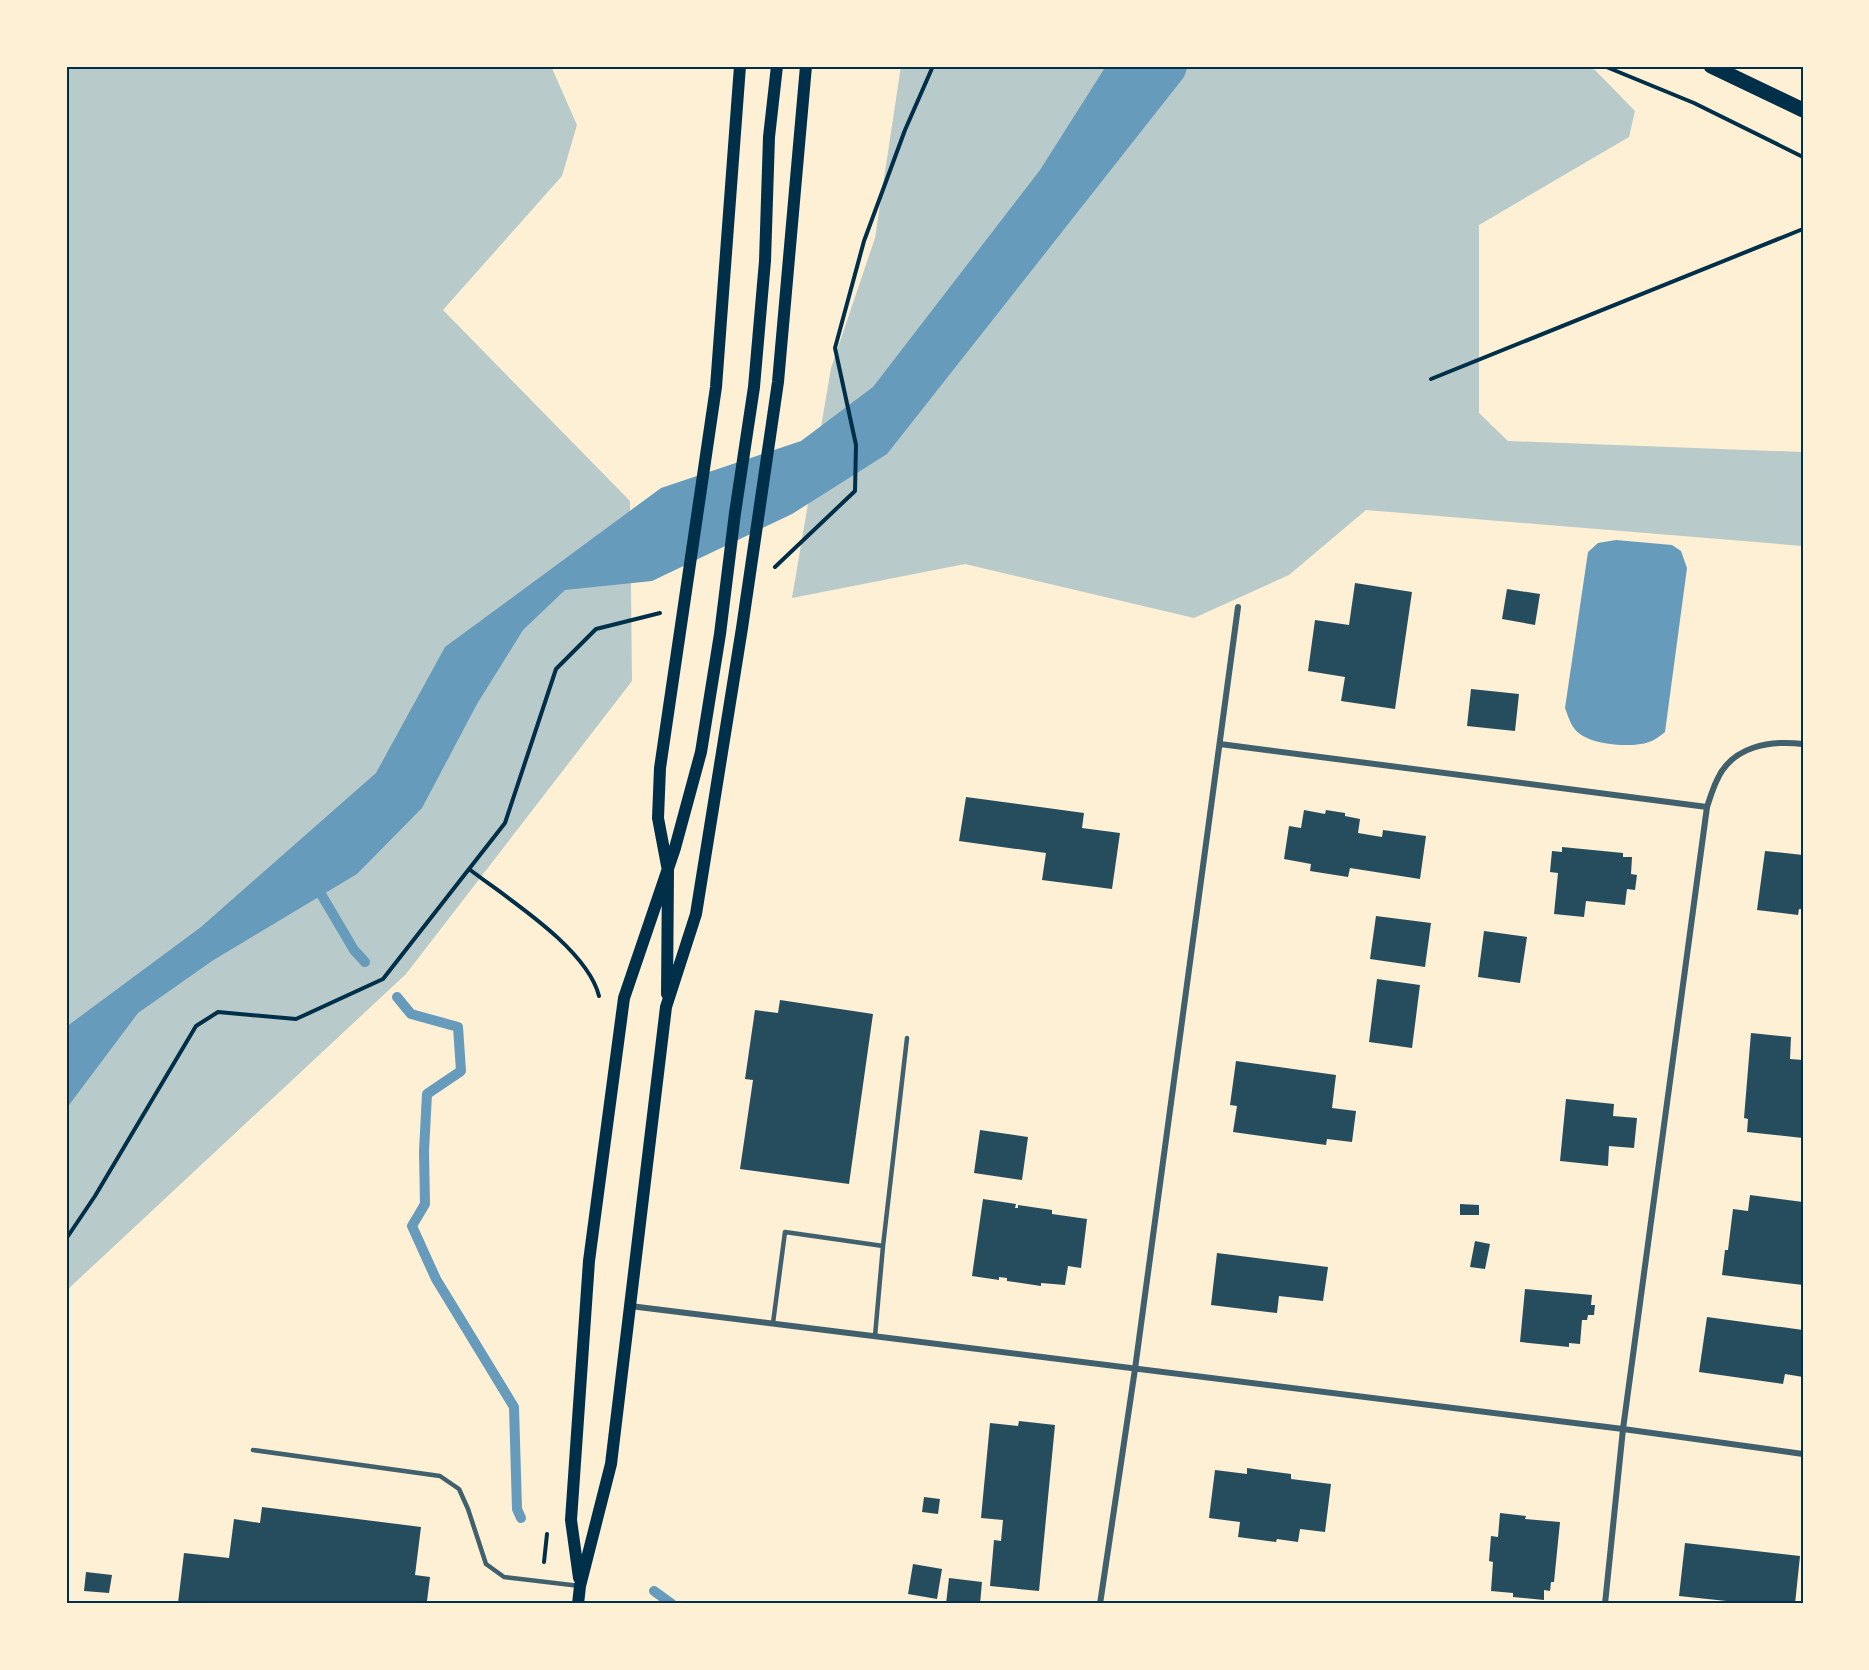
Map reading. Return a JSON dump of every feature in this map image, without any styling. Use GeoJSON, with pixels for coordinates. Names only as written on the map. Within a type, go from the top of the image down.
{"type":"FeatureCollection","features":[{"type":"Feature","properties":{"kind":"main road"},"geometry":{"type":"LineString","coordinates":[[578,1604],[580,1586],[611,1464],[666,1007],[668,871],[658,818],[660,768],[716,387],[740,66]]}},
{"type":"Feature","properties":{"kind":"main road"},"geometry":{"type":"LineString","coordinates":[[580,1586],[571,1520],[588,1260],[624,998],[668,871],[701,752],[720,634],[754,387],[765,261],[769,136],[777,66]]}},
{"type":"Feature","properties":{"kind":"main road"},"geometry":{"type":"LineString","coordinates":[[666,1007],[696,914],[742,628],[778,382],[806,66]]}},
{"type":"Feature","properties":{"kind":"main road"},"geometry":{"type":"LineString","coordinates":[[1711,66],[1803,110]]}},
{"type":"Feature","properties":{"kind":"street"},"geometry":{"type":"LineString","coordinates":[[1100,1604],[1135,1369],[1238,607]]}},
{"type":"Feature","properties":{"kind":"street"},"geometry":{"type":"LineString","coordinates":[[1605,1604],[1623,1429],[1707,807],[1718,778],[1734,756],[1755,746],[1782,742],[1803,744]]}},
{"type":"Feature","properties":{"kind":"street"},"geometry":{"type":"LineString","coordinates":[[1220,744],[1707,807]]}},
{"type":"Feature","properties":{"kind":"street"},"geometry":{"type":"LineString","coordinates":[[630,1306],[1623,1429],[1803,1454]]}},
{"type":"Feature","properties":{"kind":"lane"},"geometry":{"type":"LineString","coordinates":[[875,1336],[907,1038]]}},
{"type":"Feature","properties":{"kind":"lane"},"geometry":{"type":"LineString","coordinates":[[773,1323],[785,1232],[883,1246]]}},
{"type":"Feature","properties":{"kind":"lane"},"geometry":{"type":"LineString","coordinates":[[254,1450],[440,1476],[459,1489],[486,1564],[504,1577],[580,1586]]}},
{"type":"Feature","properties":{"kind":"path"},"geometry":{"type":"LineString","coordinates":[[773,568],[855,491],[856,445],[835,348],[871,220],[905,130],[933,66]]}},
{"type":"Feature","properties":{"kind":"path"},"geometry":{"type":"LineString","coordinates":[[1604,66],[1694,103],[1803,157]]}},
{"type":"Feature","properties":{"kind":"path"},"geometry":{"type":"LineString","coordinates":[[1431,379],[1803,229]]}},
{"type":"Feature","properties":{"kind":"path"},"geometry":{"type":"LineString","coordinates":[[66,1239],[196,1026],[218,1012],[296,1019],[383,979],[505,823],[556,669],[596,629],[671,610]]}},
{"type":"Feature","properties":{"kind":"path"},"geometry":{"type":"LineString","coordinates":[[469,869],[559,938],[581,963],[597,988],[600,998]]}},
{"type":"Feature","properties":{"kind":"path"},"geometry":{"type":"LineString","coordinates":[[542,1581],[549,1523]]}},
{"type":"Feature","properties":{"kind":"shaded area"},"geometry":{"type":"Polygon","coordinates":[[[66,66],[551,66],[577,125],[562,176],[443,310],[630,501],[632,681],[406,974],[66,1291],[66,66]]]}},
{"type":"Feature","properties":{"kind":"shaded area"},"geometry":{"type":"Polygon","coordinates":[[[901,66],[1581,66],[1595,70],[1635,111],[1629,137],[1479,225],[1479,413],[1508,441],[1803,452],[1803,546],[1366,510],[1289,575],[1194,618],[965,564],[792,598],[831,368],[875,238],[901,66]]]}},
{"type":"Feature","properties":{"kind":"water"},"geometry":{"type":"Polygon","coordinates":[[[1106,66],[1188,66],[1184,77],[887,454],[792,514],[652,581],[565,590],[523,630],[477,704],[422,808],[357,874],[212,961],[138,1013],[66,1109],[66,1027],[201,927],[376,773],[445,647],[661,488],[801,441],[873,387],[1040,170],[1106,66]]]}},
{"type":"Feature","properties":{"kind":"water"},"geometry":{"type":"Polygon","coordinates":[[[1616,540],[1672,545],[1681,551],[1687,568],[1665,732],[1651,741],[1634,745],[1606,743],[1579,734],[1565,708],[1588,552],[1598,543],[1616,540]]]}},
{"type":"Feature","properties":{"kind":"building"},"geometry":{"type":"Polygon","coordinates":[[[1355,583],[1412,592],[1395,709],[1341,701],[1345,677],[1308,671],[1315,620],[1349,625],[1355,583]]]}},
{"type":"Feature","properties":{"kind":"building"},"geometry":{"type":"Polygon","coordinates":[[[1507,589],[1540,594],[1535,625],[1502,619],[1507,589]]]}},
{"type":"Feature","properties":{"kind":"building"},"geometry":{"type":"Polygon","coordinates":[[[1471,689],[1519,694],[1515,731],[1467,726],[1471,689]]]}},
{"type":"Feature","properties":{"kind":"building"},"geometry":{"type":"Polygon","coordinates":[[[966,797],[1084,813],[1082,828],[1120,833],[1112,889],[1042,880],[1046,853],[959,841],[966,797]]]}},
{"type":"Feature","properties":{"kind":"building"},"geometry":{"type":"Polygon","coordinates":[[[1304,810],[1325,814],[1326,810],[1345,813],[1345,816],[1360,819],[1358,833],[1382,837],[1383,830],[1426,836],[1420,879],[1350,868],[1348,877],[1310,871],[1311,864],[1284,859],[1289,826],[1301,828],[1304,810]]]}},
{"type":"Feature","properties":{"kind":"building"},"geometry":{"type":"Polygon","coordinates":[[[1562,847],[1623,853],[1623,857],[1632,857],[1631,874],[1637,875],[1635,890],[1627,889],[1625,905],[1586,901],[1584,917],[1554,914],[1558,873],[1550,872],[1552,851],[1562,852],[1562,847]]]}},
{"type":"Feature","properties":{"kind":"building"},"geometry":{"type":"Polygon","coordinates":[[[1765,851],[1803,855],[1803,909],[1799,909],[1798,915],[1757,910],[1765,851]]]}},
{"type":"Feature","properties":{"kind":"building"},"geometry":{"type":"Polygon","coordinates":[[[1376,916],[1431,923],[1425,967],[1370,959],[1376,916]]]}},
{"type":"Feature","properties":{"kind":"building"},"geometry":{"type":"Polygon","coordinates":[[[1484,931],[1527,937],[1520,983],[1478,977],[1484,931]]]}},
{"type":"Feature","properties":{"kind":"building"},"geometry":{"type":"Polygon","coordinates":[[[1377,979],[1420,985],[1412,1048],[1369,1042],[1377,979]]]}},
{"type":"Feature","properties":{"kind":"building"},"geometry":{"type":"Polygon","coordinates":[[[780,1000],[873,1014],[849,1184],[740,1169],[753,1080],[745,1079],[755,1010],[778,1013],[780,1000]]]}},
{"type":"Feature","properties":{"kind":"building"},"geometry":{"type":"Polygon","coordinates":[[[1751,1033],[1791,1037],[1790,1059],[1803,1060],[1803,1138],[1747,1132],[1748,1119],[1744,1118],[1751,1033]]]}},
{"type":"Feature","properties":{"kind":"building"},"geometry":{"type":"Polygon","coordinates":[[[1236,1061],[1336,1075],[1332,1108],[1356,1111],[1352,1142],[1327,1139],[1326,1145],[1233,1132],[1237,1106],[1230,1105],[1236,1061]]]}},
{"type":"Feature","properties":{"kind":"building"},"geometry":{"type":"Polygon","coordinates":[[[1566,1099],[1614,1104],[1613,1116],[1637,1118],[1634,1148],[1609,1146],[1608,1166],[1560,1161],[1566,1099]]]}},
{"type":"Feature","properties":{"kind":"building"},"geometry":{"type":"Polygon","coordinates":[[[980,1130],[1028,1137],[1022,1180],[974,1173],[980,1130]]]}},
{"type":"Feature","properties":{"kind":"building"},"geometry":{"type":"Polygon","coordinates":[[[1750,1195],[1803,1202],[1803,1285],[1722,1275],[1725,1250],[1728,1250],[1733,1209],[1748,1211],[1750,1195]]]}},
{"type":"Feature","properties":{"kind":"building"},"geometry":{"type":"Polygon","coordinates":[[[983,1199],[1016,1204],[1015,1208],[1018,1208],[1018,1205],[1052,1210],[1052,1214],[1087,1219],[1081,1268],[1068,1266],[1065,1285],[1041,1283],[1041,1286],[1007,1281],[1007,1278],[999,1277],[999,1280],[972,1276],[983,1199]]]}},
{"type":"Feature","properties":{"kind":"building"},"geometry":{"type":"Polygon","coordinates":[[[1460,1204],[1479,1205],[1479,1215],[1460,1215],[1460,1204]]]}},
{"type":"Feature","properties":{"kind":"building"},"geometry":{"type":"Polygon","coordinates":[[[1475,1241],[1490,1244],[1485,1269],[1470,1267],[1475,1241]]]}},
{"type":"Feature","properties":{"kind":"building"},"geometry":{"type":"Polygon","coordinates":[[[1217,1253],[1328,1267],[1323,1301],[1279,1296],[1277,1313],[1211,1305],[1217,1253]]]}},
{"type":"Feature","properties":{"kind":"building"},"geometry":{"type":"Polygon","coordinates":[[[1525,1289],[1592,1295],[1591,1305],[1595,1305],[1594,1315],[1588,1315],[1587,1320],[1582,1320],[1580,1344],[1569,1343],[1569,1347],[1520,1342],[1525,1289]]]}},
{"type":"Feature","properties":{"kind":"building"},"geometry":{"type":"Polygon","coordinates":[[[1707,1317],[1803,1330],[1803,1377],[1785,1374],[1783,1384],[1699,1372],[1707,1317]]]}},
{"type":"Feature","properties":{"kind":"building"},"geometry":{"type":"Polygon","coordinates":[[[1019,1421],[1055,1425],[1039,1591],[990,1586],[994,1540],[1001,1541],[1003,1520],[981,1518],[990,1423],[1018,1426],[1019,1421]]]}},
{"type":"Feature","properties":{"kind":"building"},"geometry":{"type":"Polygon","coordinates":[[[1247,1468],[1291,1474],[1291,1479],[1331,1484],[1325,1532],[1300,1529],[1298,1542],[1277,1539],[1276,1542],[1238,1537],[1240,1522],[1209,1518],[1215,1470],[1247,1474],[1247,1468]]]}},
{"type":"Feature","properties":{"kind":"building"},"geometry":{"type":"Polygon","coordinates":[[[924,1497],[940,1499],[938,1514],[922,1512],[924,1497]]]}},
{"type":"Feature","properties":{"kind":"building"},"geometry":{"type":"Polygon","coordinates":[[[262,1507],[421,1527],[415,1575],[430,1577],[427,1601],[437,1604],[178,1603],[184,1553],[229,1558],[234,1519],[260,1523],[262,1507]]]}},
{"type":"Feature","properties":{"kind":"building"},"geometry":{"type":"Polygon","coordinates":[[[1500,1513],[1526,1516],[1525,1519],[1560,1522],[1554,1582],[1551,1582],[1550,1591],[1544,1590],[1544,1600],[1513,1597],[1513,1593],[1491,1591],[1493,1562],[1489,1561],[1491,1536],[1498,1537],[1500,1513]]]}},
{"type":"Feature","properties":{"kind":"building"},"geometry":{"type":"Polygon","coordinates":[[[1685,1543],[1800,1556],[1795,1604],[1755,1604],[1679,1596],[1685,1543]]]}},
{"type":"Feature","properties":{"kind":"building"},"geometry":{"type":"Polygon","coordinates":[[[913,1564],[942,1569],[937,1599],[908,1594],[913,1564]]]}},
{"type":"Feature","properties":{"kind":"building"},"geometry":{"type":"Polygon","coordinates":[[[86,1572],[112,1575],[109,1593],[84,1591],[86,1572]]]}},
{"type":"Feature","properties":{"kind":"building"},"geometry":{"type":"Polygon","coordinates":[[[949,1578],[982,1582],[980,1604],[946,1604],[949,1578]]]}},
{"type":"Feature","properties":{"kind":"waterway"},"geometry":{"type":"LineString","coordinates":[[319,884],[318,889],[354,950],[365,962]]}},
{"type":"Feature","properties":{"kind":"waterway"},"geometry":{"type":"LineString","coordinates":[[397,997],[411,1014],[458,1027],[461,1071],[427,1094],[424,1151],[425,1204],[412,1226],[436,1279],[514,1407],[517,1509],[521,1518]]}},
{"type":"Feature","properties":{"kind":"waterway"},"geometry":{"type":"LineString","coordinates":[[654,1591],[672,1604]]}}]}
